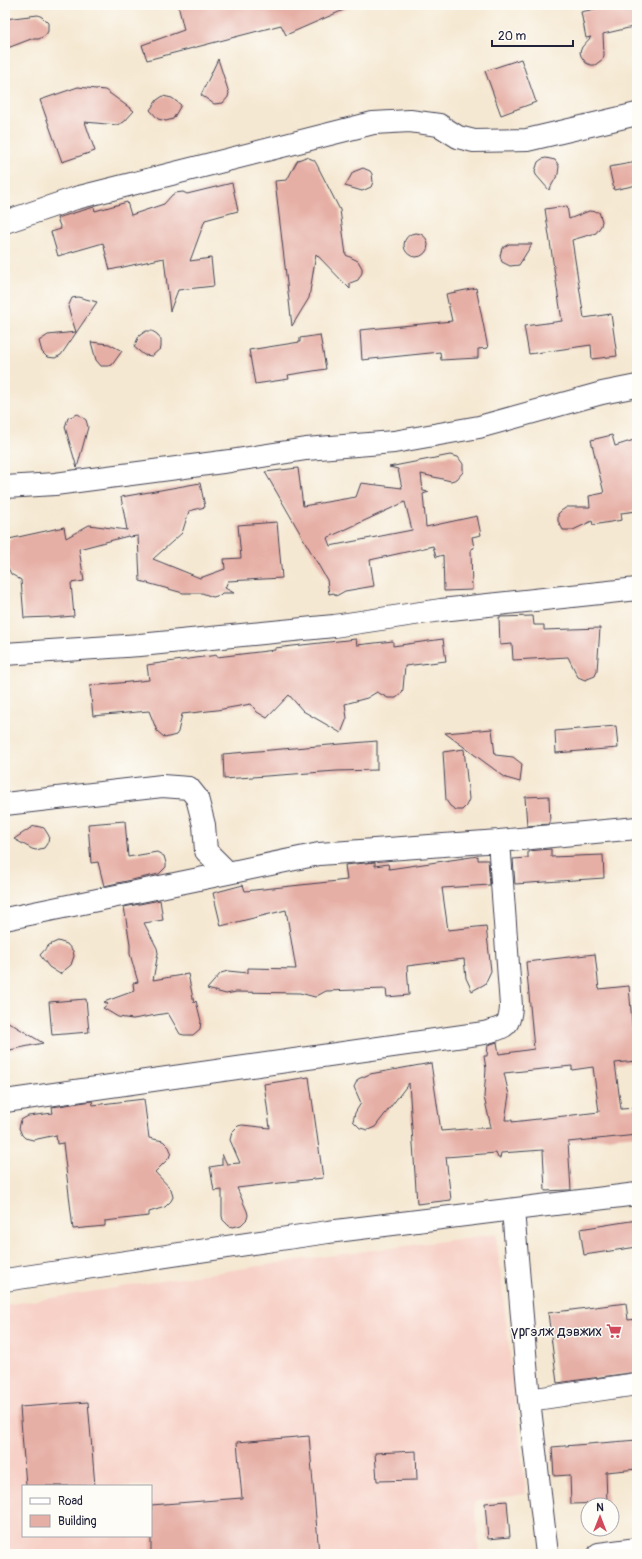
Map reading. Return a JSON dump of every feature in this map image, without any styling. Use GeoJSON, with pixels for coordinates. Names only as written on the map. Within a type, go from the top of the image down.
{"type":"FeatureCollection","features":[{"type":"Feature","properties":{"kind":"street"},"geometry":{"type":"LineString","coordinates":[[5,222],[76,198],[373,123],[410,121],[439,125],[458,137],[474,141],[527,140],[637,114]]}},
{"type":"Feature","properties":{"kind":"street"},"geometry":{"type":"LineString","coordinates":[[5,487],[54,484],[230,461],[306,449],[394,442],[479,427],[637,386]]}},
{"type":"Feature","properties":{"kind":"street"},"geometry":{"type":"LineString","coordinates":[[5,654],[140,645],[326,627],[441,610],[637,589]]}},
{"type":"Feature","properties":{"kind":"street"},"geometry":{"type":"LineString","coordinates":[[5,804],[162,786],[189,788],[197,798],[204,825],[206,851],[228,873]]}},
{"type":"Feature","properties":{"kind":"street"},"geometry":{"type":"LineString","coordinates":[[5,919],[319,854],[499,841],[637,828]]}},
{"type":"Feature","properties":{"kind":"street"},"geometry":{"type":"LineString","coordinates":[[5,1101],[484,1033],[504,1027],[510,1018],[511,1006],[499,841]]}},
{"type":"Feature","properties":{"kind":"street"},"geometry":{"type":"LineString","coordinates":[[5,1280],[328,1232],[637,1194]]}},
{"type":"Feature","properties":{"kind":"street"},"geometry":{"type":"LineString","coordinates":[[513,1210],[529,1400],[547,1554]]}},
{"type":"Feature","properties":{"kind":"street"},"geometry":{"type":"LineString","coordinates":[[529,1400],[637,1384]]}},
{"type":"Feature","properties":{"kind":"street"},"geometry":{"type":"LineString","coordinates":[[599,1554],[637,1549]]}},
{"type":"Feature","properties":{"kind":"shaded area"},"geometry":{"type":"Polygon","coordinates":[[[496,1234],[526,1494],[474,1502],[480,1554],[5,1554],[5,1305],[305,1259],[496,1234]]]}},
{"type":"Feature","properties":{"kind":"building"},"geometry":{"type":"Polygon","coordinates":[[[178,5],[355,5],[286,35],[281,25],[147,60],[142,45],[184,30],[178,5]]]}},
{"type":"Feature","properties":{"kind":"building"},"geometry":{"type":"Polygon","coordinates":[[[613,5],[637,5],[637,26],[603,34],[603,59],[595,65],[586,63],[580,52],[582,47],[591,37],[586,38],[581,12],[613,5]]]}},
{"type":"Feature","properties":{"kind":"building"},"geometry":{"type":"Polygon","coordinates":[[[38,15],[48,23],[48,31],[46,35],[39,39],[31,39],[5,49],[5,19],[38,15]]]}},
{"type":"Feature","properties":{"kind":"building"},"geometry":{"type":"Polygon","coordinates":[[[218,59],[229,93],[228,97],[223,103],[214,104],[201,95],[218,59]]]}},
{"type":"Feature","properties":{"kind":"building"},"geometry":{"type":"Polygon","coordinates":[[[521,59],[536,102],[501,115],[485,71],[521,59]]]}},
{"type":"Feature","properties":{"kind":"building"},"geometry":{"type":"Polygon","coordinates":[[[78,87],[105,90],[134,111],[124,122],[117,125],[85,122],[95,151],[62,162],[40,100],[78,87]]]}},
{"type":"Feature","properties":{"kind":"building"},"geometry":{"type":"Polygon","coordinates":[[[163,96],[172,98],[181,105],[173,119],[166,121],[158,119],[150,110],[157,100],[163,96]]]}},
{"type":"Feature","properties":{"kind":"building"},"geometry":{"type":"Polygon","coordinates":[[[306,157],[314,160],[316,163],[340,210],[346,255],[358,261],[362,268],[362,273],[358,280],[350,283],[350,289],[316,254],[309,298],[292,326],[275,181],[287,180],[298,160],[306,157]]]}},
{"type":"Feature","properties":{"kind":"building"},"geometry":{"type":"Polygon","coordinates":[[[546,158],[555,160],[559,166],[558,174],[549,190],[536,175],[535,171],[538,162],[546,158]]]}},
{"type":"Feature","properties":{"kind":"building"},"geometry":{"type":"Polygon","coordinates":[[[637,162],[637,185],[614,190],[609,167],[637,162]]]}},
{"type":"Feature","properties":{"kind":"building"},"geometry":{"type":"Polygon","coordinates":[[[363,168],[370,171],[372,174],[373,182],[371,187],[362,191],[345,186],[353,172],[363,168]]]}},
{"type":"Feature","properties":{"kind":"building"},"geometry":{"type":"Polygon","coordinates":[[[232,183],[238,211],[205,220],[190,261],[211,258],[214,286],[178,290],[170,311],[164,258],[110,270],[103,243],[58,256],[51,232],[61,229],[57,218],[94,207],[95,211],[127,202],[131,215],[164,204],[175,193],[183,192],[187,194],[232,183]]]}},
{"type":"Feature","properties":{"kind":"building"},"geometry":{"type":"Polygon","coordinates":[[[567,206],[569,219],[589,211],[599,212],[602,221],[601,226],[596,233],[572,240],[584,318],[611,314],[617,356],[592,359],[591,345],[529,354],[524,326],[562,321],[545,209],[567,206]]]}},
{"type":"Feature","properties":{"kind":"building"},"geometry":{"type":"Polygon","coordinates":[[[416,233],[425,236],[428,245],[425,254],[416,257],[407,254],[404,245],[407,236],[416,233]]]}},
{"type":"Feature","properties":{"kind":"building"},"geometry":{"type":"Polygon","coordinates":[[[509,244],[532,244],[519,265],[510,266],[502,262],[500,256],[502,248],[509,244]]]}},
{"type":"Feature","properties":{"kind":"building"},"geometry":{"type":"Polygon","coordinates":[[[476,288],[488,348],[478,349],[478,358],[441,360],[440,352],[362,360],[360,330],[452,321],[446,294],[476,288]]]}},
{"type":"Feature","properties":{"kind":"building"},"geometry":{"type":"Polygon","coordinates":[[[78,297],[97,302],[61,355],[55,358],[47,357],[42,352],[39,341],[48,335],[76,332],[68,307],[72,298],[78,297]]]}},
{"type":"Feature","properties":{"kind":"building"},"geometry":{"type":"Polygon","coordinates":[[[146,331],[152,331],[157,334],[161,340],[161,348],[152,356],[144,355],[134,347],[139,336],[146,331]]]}},
{"type":"Feature","properties":{"kind":"building"},"geometry":{"type":"Polygon","coordinates":[[[320,335],[326,369],[288,375],[289,379],[255,384],[249,350],[300,342],[300,338],[320,335]]]}},
{"type":"Feature","properties":{"kind":"building"},"geometry":{"type":"Polygon","coordinates":[[[91,342],[109,344],[122,351],[112,365],[101,366],[96,360],[91,342]]]}},
{"type":"Feature","properties":{"kind":"building"},"geometry":{"type":"Polygon","coordinates":[[[78,414],[86,420],[88,427],[77,468],[65,427],[68,418],[78,414]]]}},
{"type":"Feature","properties":{"kind":"building"},"geometry":{"type":"Polygon","coordinates":[[[612,435],[615,446],[637,439],[637,511],[621,513],[622,520],[593,525],[592,521],[573,530],[563,530],[558,521],[558,514],[561,511],[567,507],[590,507],[589,496],[604,493],[591,440],[612,435]]]}},
{"type":"Feature","properties":{"kind":"building"},"geometry":{"type":"Polygon","coordinates":[[[450,455],[458,457],[463,464],[463,472],[457,479],[451,481],[421,474],[423,491],[429,492],[423,494],[426,527],[477,516],[481,535],[472,537],[474,548],[471,549],[472,590],[444,591],[443,555],[436,557],[433,546],[370,560],[374,586],[345,591],[336,596],[334,593],[329,594],[327,580],[265,472],[298,468],[303,506],[356,497],[361,483],[402,488],[398,469],[389,467],[450,455]],[[405,502],[327,538],[330,546],[412,530],[405,502]]]}},
{"type":"Feature","properties":{"kind":"building"},"geometry":{"type":"Polygon","coordinates":[[[200,483],[205,507],[189,511],[182,533],[153,559],[200,578],[225,569],[224,559],[241,558],[238,525],[277,522],[282,578],[228,581],[225,588],[234,593],[222,593],[213,597],[202,593],[183,593],[140,581],[138,536],[128,536],[79,549],[84,581],[71,583],[74,616],[24,618],[21,580],[11,574],[7,566],[9,539],[64,527],[66,538],[89,525],[127,530],[121,497],[200,483]]]}},
{"type":"Feature","properties":{"kind":"building"},"geometry":{"type":"Polygon","coordinates":[[[533,616],[534,625],[544,625],[544,630],[600,628],[597,671],[595,676],[585,680],[578,677],[568,657],[513,660],[512,644],[500,645],[499,617],[533,616]]]}},
{"type":"Feature","properties":{"kind":"building"},"geometry":{"type":"Polygon","coordinates":[[[356,639],[357,645],[393,641],[393,646],[443,639],[446,661],[405,666],[402,693],[396,698],[388,698],[377,692],[367,698],[345,704],[347,718],[341,733],[303,711],[289,695],[267,718],[257,712],[251,704],[182,714],[176,735],[165,738],[157,731],[149,711],[93,716],[90,686],[149,680],[147,665],[217,655],[217,657],[275,650],[275,648],[356,639]]]}},
{"type":"Feature","properties":{"kind":"building"},"geometry":{"type":"Polygon","coordinates":[[[616,726],[618,748],[556,753],[555,731],[616,726]]]}},
{"type":"Feature","properties":{"kind":"building"},"geometry":{"type":"Polygon","coordinates":[[[492,729],[495,755],[513,757],[522,764],[520,782],[506,778],[445,733],[492,729]]]}},
{"type":"Feature","properties":{"kind":"building"},"geometry":{"type":"Polygon","coordinates":[[[377,741],[377,770],[337,771],[224,779],[223,754],[377,741]]]}},
{"type":"Feature","properties":{"kind":"building"},"geometry":{"type":"Polygon","coordinates":[[[464,749],[469,799],[466,806],[462,810],[456,810],[450,806],[446,800],[443,752],[464,749]]]}},
{"type":"Feature","properties":{"kind":"building"},"geometry":{"type":"Polygon","coordinates":[[[549,796],[550,824],[527,826],[525,797],[549,796]]]}},
{"type":"Feature","properties":{"kind":"building"},"geometry":{"type":"Polygon","coordinates":[[[125,821],[128,857],[157,852],[164,856],[166,867],[159,874],[104,886],[98,862],[91,863],[88,824],[125,821]]]}},
{"type":"Feature","properties":{"kind":"building"},"geometry":{"type":"Polygon","coordinates":[[[36,826],[44,828],[49,836],[48,842],[44,848],[36,850],[32,849],[14,839],[32,827],[36,826]]]}},
{"type":"Feature","properties":{"kind":"building"},"geometry":{"type":"Polygon","coordinates":[[[551,849],[551,857],[603,855],[604,878],[515,884],[513,859],[528,858],[528,851],[551,849]]]}},
{"type":"Feature","properties":{"kind":"building"},"geometry":{"type":"Polygon","coordinates":[[[478,856],[478,860],[488,860],[490,885],[442,888],[448,930],[486,926],[491,971],[485,984],[472,991],[466,978],[464,959],[407,966],[409,995],[387,997],[386,989],[326,991],[315,997],[300,993],[236,992],[226,994],[207,989],[221,973],[228,971],[248,973],[248,968],[296,969],[286,910],[221,926],[213,893],[243,885],[245,891],[347,880],[345,865],[375,862],[375,866],[388,864],[389,869],[478,856]]]}},
{"type":"Feature","properties":{"kind":"building"},"geometry":{"type":"Polygon","coordinates":[[[160,900],[163,920],[144,923],[157,948],[158,953],[153,980],[188,974],[194,1003],[196,1001],[201,1021],[200,1029],[193,1035],[180,1034],[168,1013],[133,1019],[118,1017],[103,1008],[108,1004],[104,1002],[134,991],[133,983],[138,982],[130,954],[130,944],[124,907],[160,900]]]}},
{"type":"Feature","properties":{"kind":"building"},"geometry":{"type":"Polygon","coordinates":[[[58,941],[67,944],[73,951],[74,956],[71,965],[60,974],[49,967],[40,955],[49,945],[58,941]]]}},
{"type":"Feature","properties":{"kind":"building"},"geometry":{"type":"Polygon","coordinates":[[[595,954],[599,989],[629,986],[633,1034],[637,1034],[637,1061],[615,1063],[621,1109],[637,1108],[637,1135],[568,1142],[571,1190],[545,1191],[543,1150],[501,1153],[500,1158],[498,1158],[496,1153],[446,1157],[451,1200],[417,1204],[409,1083],[375,1127],[368,1130],[360,1128],[353,1121],[355,1113],[361,1103],[354,1087],[358,1079],[370,1074],[431,1063],[441,1131],[491,1127],[484,1097],[486,1069],[484,1056],[487,1056],[488,1045],[497,1042],[499,1054],[534,1049],[526,962],[595,954]],[[572,1066],[504,1073],[509,1095],[505,1120],[512,1120],[512,1122],[599,1112],[593,1067],[572,1070],[572,1066]]]}},
{"type":"Feature","properties":{"kind":"building"},"geometry":{"type":"Polygon","coordinates":[[[86,999],[89,1032],[52,1035],[49,1002],[86,999]]]}},
{"type":"Feature","properties":{"kind":"building"},"geometry":{"type":"Polygon","coordinates":[[[5,1020],[43,1043],[5,1051],[5,1020]]]}},
{"type":"Feature","properties":{"kind":"building"},"geometry":{"type":"Polygon","coordinates":[[[309,1077],[323,1178],[237,1188],[248,1215],[247,1219],[241,1225],[233,1227],[229,1226],[223,1220],[222,1216],[222,1190],[214,1191],[210,1167],[222,1165],[222,1154],[227,1164],[240,1163],[230,1140],[232,1132],[238,1126],[242,1125],[270,1128],[264,1084],[309,1077]]]}},
{"type":"Feature","properties":{"kind":"building"},"geometry":{"type":"Polygon","coordinates":[[[144,1099],[149,1138],[163,1141],[169,1147],[171,1152],[169,1158],[155,1172],[171,1189],[173,1197],[171,1201],[165,1207],[149,1212],[149,1216],[105,1221],[105,1226],[73,1229],[63,1143],[57,1144],[56,1135],[33,1140],[25,1138],[19,1128],[21,1120],[28,1116],[53,1113],[52,1107],[92,1101],[93,1105],[144,1099]]]}},
{"type":"Feature","properties":{"kind":"building"},"geometry":{"type":"Polygon","coordinates":[[[637,1220],[637,1247],[584,1255],[580,1229],[637,1220]]]}},
{"type":"Feature","properties":{"kind":"building"},"geometry":{"type":"Polygon","coordinates":[[[626,1303],[628,1320],[637,1319],[637,1372],[557,1383],[548,1313],[626,1303]]]}},
{"type":"Feature","properties":{"kind":"building"},"geometry":{"type":"Polygon","coordinates":[[[88,1402],[95,1485],[26,1485],[20,1407],[88,1402]]]}},
{"type":"Feature","properties":{"kind":"building"},"geometry":{"type":"Polygon","coordinates":[[[309,1436],[319,1554],[151,1554],[152,1505],[242,1498],[237,1442],[309,1436]]]}},
{"type":"Feature","properties":{"kind":"building"},"geometry":{"type":"Polygon","coordinates":[[[637,1440],[637,1469],[606,1472],[607,1497],[580,1497],[580,1504],[571,1504],[570,1475],[554,1476],[552,1447],[637,1440]]]}},
{"type":"Feature","properties":{"kind":"building"},"geometry":{"type":"Polygon","coordinates":[[[416,1451],[417,1480],[377,1481],[375,1453],[416,1451]]]}},
{"type":"Feature","properties":{"kind":"building"},"geometry":{"type":"Polygon","coordinates":[[[507,1501],[510,1537],[488,1539],[485,1503],[507,1501]]]}},
{"type":"Feature","properties":{"kind":"place","name":"үргэлж дэвжих"},"geometry":{"type":"Point","coordinates":[614,1331]}}]}
